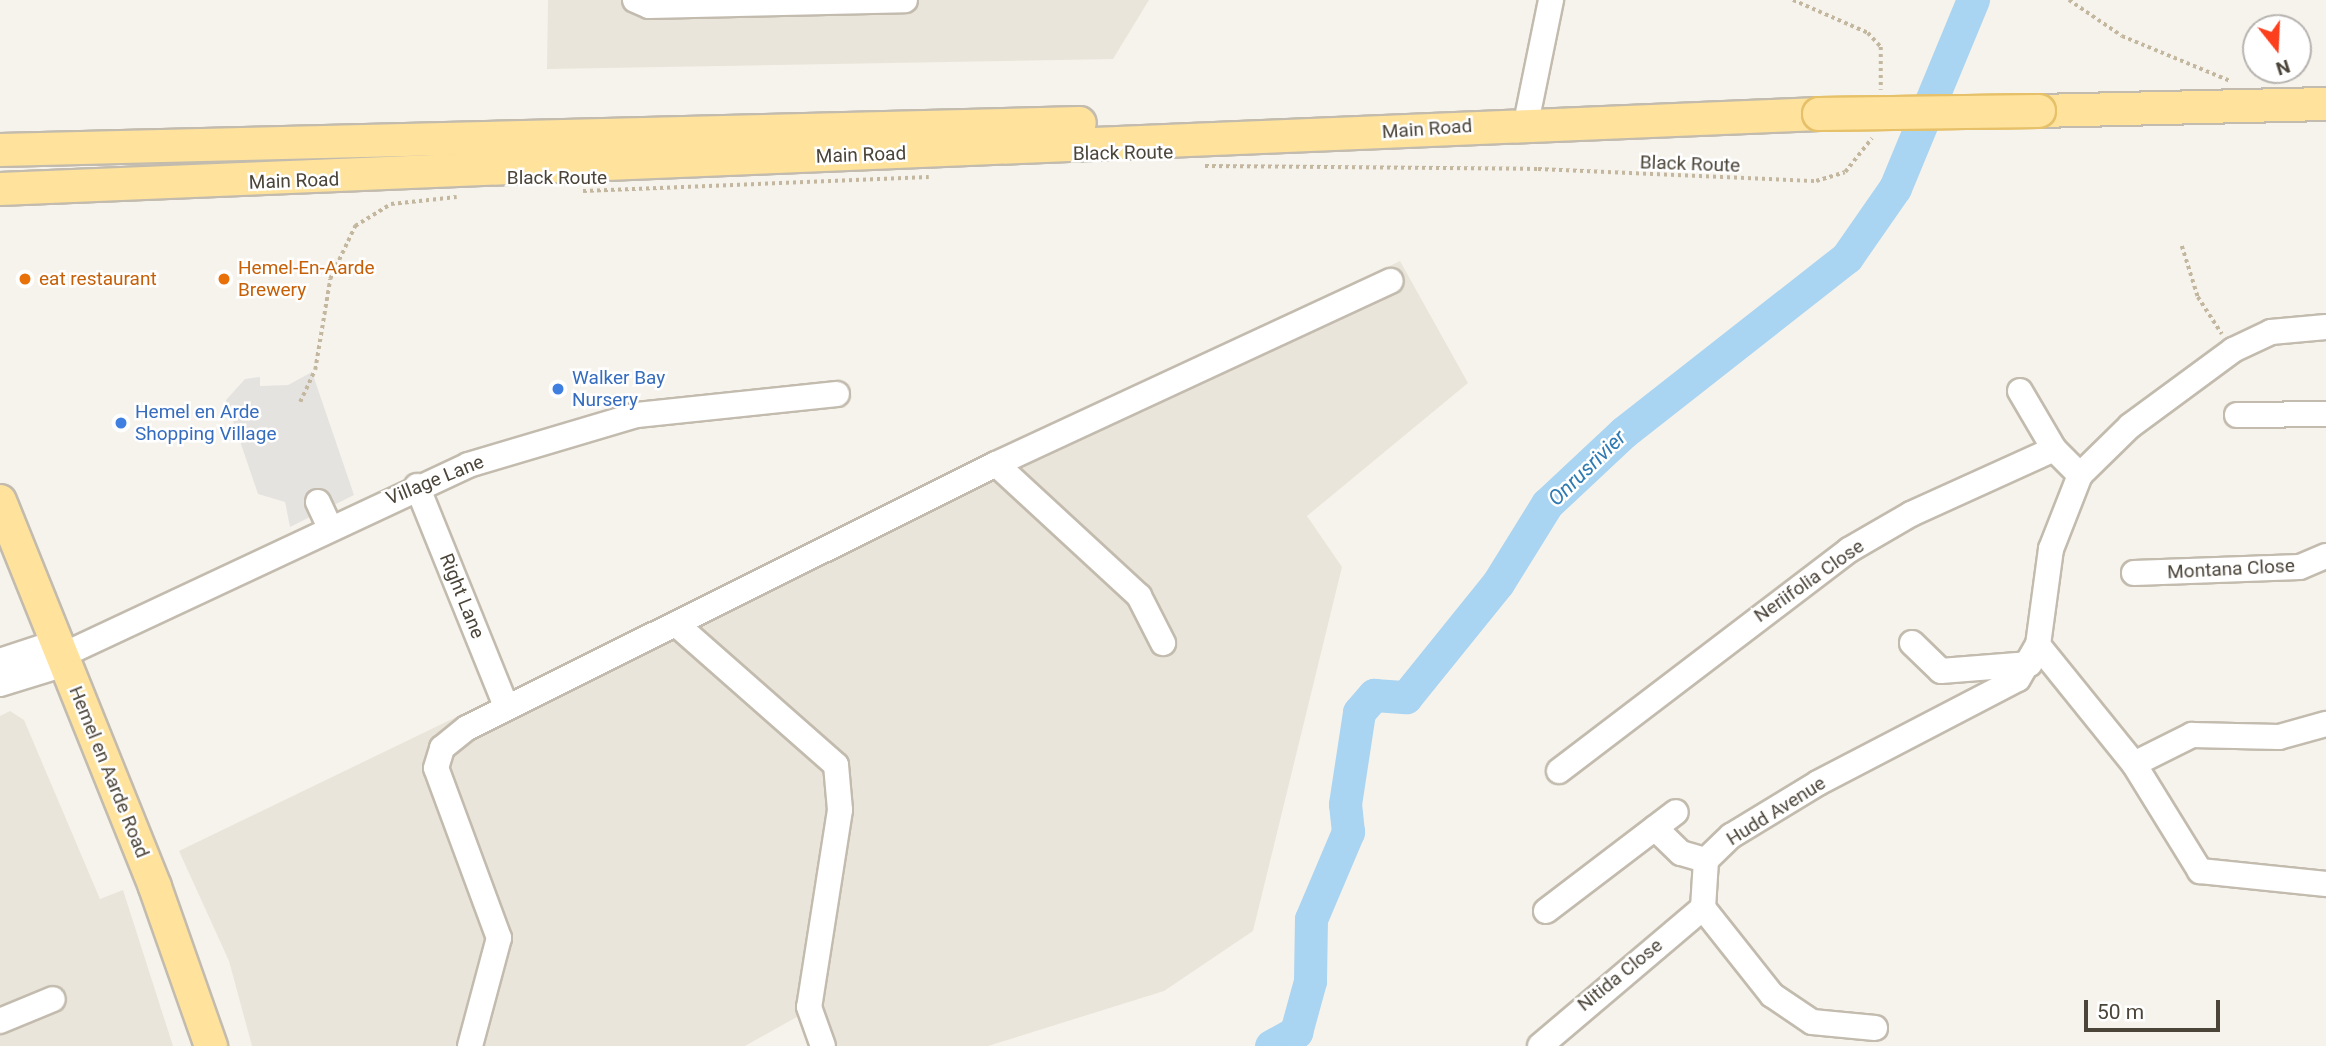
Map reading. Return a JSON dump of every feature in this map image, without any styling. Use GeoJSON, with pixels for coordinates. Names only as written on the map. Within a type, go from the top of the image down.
{"type":"FeatureCollection","features":[{"type":"Feature","properties":{"kind":"main road"},"geometry":{"type":"LineString","coordinates":[[1490,124],[1819,114],[2326,104]]}},
{"type":"Feature","properties":{"kind":"main road","name":"Main Road"},"geometry":{"type":"LineString","coordinates":[[0,150],[1393,115],[1450,116],[1490,124]]}},
{"type":"Feature","properties":{"kind":"main road","name":"Main Road"},"geometry":{"type":"LineString","coordinates":[[0,189],[381,178],[1490,124]]}},
{"type":"Feature","properties":{"kind":"main road","name":"Hemel en Aarde Road"},"geometry":{"type":"LineString","coordinates":[[0,501],[211,1046]]}},
{"type":"Feature","properties":{"kind":"street"},"geometry":{"type":"LineString","coordinates":[[635,0],[649,6],[905,0]]}},
{"type":"Feature","properties":{"kind":"street"},"geometry":{"type":"LineString","coordinates":[[1526,123],[1551,0]]}},
{"type":"Feature","properties":{"kind":"street"},"geometry":{"type":"LineString","coordinates":[[470,1046],[499,938],[446,808],[437,758],[453,737],[506,706],[996,464],[1391,281]]}},
{"type":"Feature","properties":{"kind":"street"},"geometry":{"type":"LineString","coordinates":[[2034,655],[2051,549],[2080,475],[2130,426],[2233,350],[2271,332],[2326,327]]}},
{"type":"Feature","properties":{"kind":"street"},"geometry":{"type":"LineString","coordinates":[[2020,391],[2054,449],[2080,475]]}},
{"type":"Feature","properties":{"kind":"street","name":"Village Lane"},"geometry":{"type":"LineString","coordinates":[[61,654],[417,486],[637,415],[837,394]]}},
{"type":"Feature","properties":{"kind":"street"},"geometry":{"type":"LineString","coordinates":[[2237,415],[2326,414]]}},
{"type":"Feature","properties":{"kind":"street","name":"Neriifolia Close"},"geometry":{"type":"LineString","coordinates":[[1559,771],[1849,550],[1911,514],[2054,449]]}},
{"type":"Feature","properties":{"kind":"street"},"geometry":{"type":"LineString","coordinates":[[996,464],[1139,596],[1164,643]]}},
{"type":"Feature","properties":{"kind":"street","name":"Right Lane"},"geometry":{"type":"LineString","coordinates":[[417,486],[506,706]]}},
{"type":"Feature","properties":{"kind":"street"},"geometry":{"type":"LineString","coordinates":[[318,502],[330,527]]}},
{"type":"Feature","properties":{"kind":"street","name":"Montana Close"},"geometry":{"type":"LineString","coordinates":[[2134,573],[2301,567],[2326,556]]}},
{"type":"Feature","properties":{"kind":"street"},"geometry":{"type":"LineString","coordinates":[[676,624],[836,765],[840,810],[808,1007],[823,1046]]}},
{"type":"Feature","properties":{"kind":"street"},"geometry":{"type":"LineString","coordinates":[[1912,643],[1941,671],[2034,655]]}},
{"type":"Feature","properties":{"kind":"street"},"geometry":{"type":"LineString","coordinates":[[0,661],[61,654]]}},
{"type":"Feature","properties":{"kind":"street"},"geometry":{"type":"LineString","coordinates":[[0,684],[61,654]]}},
{"type":"Feature","properties":{"kind":"street"},"geometry":{"type":"LineString","coordinates":[[2034,655],[2134,764],[2200,871],[2326,884]]}},
{"type":"Feature","properties":{"kind":"street","name":"Hudd Avenue"},"geometry":{"type":"LineString","coordinates":[[1703,908],[1706,860],[1768,813],[2001,691],[2034,655]]}},
{"type":"Feature","properties":{"kind":"street"},"geometry":{"type":"LineString","coordinates":[[2134,764],[2192,735],[2279,737],[2326,724]]}},
{"type":"Feature","properties":{"kind":"street"},"geometry":{"type":"LineString","coordinates":[[1546,911],[1676,812]]}},
{"type":"Feature","properties":{"kind":"street"},"geometry":{"type":"LineString","coordinates":[[1655,828],[1681,853],[1706,860]]}},
{"type":"Feature","properties":{"kind":"street"},"geometry":{"type":"LineString","coordinates":[[1703,908],[1751,972],[1792,1012],[1840,1029],[1875,1028]]}},
{"type":"Feature","properties":{"kind":"street","name":"Nitida Close"},"geometry":{"type":"LineString","coordinates":[[1540,1046],[1703,908]]}},
{"type":"Feature","properties":{"kind":"street"},"geometry":{"type":"LineString","coordinates":[[0,1021],[53,999]]}},
{"type":"Feature","properties":{"kind":"path"},"geometry":{"type":"LineString","coordinates":[[1793,0],[1868,33],[1881,47],[1878,103]]}},
{"type":"Feature","properties":{"kind":"path"},"geometry":{"type":"LineString","coordinates":[[2068,0],[2122,36],[2243,86]]}},
{"type":"Feature","properties":{"kind":"path","name":"Black Route"},"geometry":{"type":"LineString","coordinates":[[1198,166],[1538,169],[1816,181],[1845,172],[1871,142],[1874,129]]}},
{"type":"Feature","properties":{"kind":"path","name":"Black Route"},"geometry":{"type":"LineString","coordinates":[[572,191],[941,176]]}},
{"type":"Feature","properties":{"kind":"path"},"geometry":{"type":"LineString","coordinates":[[300,402],[315,370],[330,279],[355,226],[391,204],[470,195]]}},
{"type":"Feature","properties":{"kind":"path"},"geometry":{"type":"LineString","coordinates":[[2182,246],[2198,297],[2233,350]]}},
{"type":"Feature","properties":{"kind":"shaded area"},"geometry":{"type":"Polygon","coordinates":[[[548,0],[1149,0],[1113,59],[547,69],[548,0]]]}},
{"type":"Feature","properties":{"kind":"shaded area"},"geometry":{"type":"Polygon","coordinates":[[[1400,261],[1468,383],[1307,516],[1342,567],[1253,931],[1164,991],[988,1046],[837,1046],[811,1009],[745,1046],[252,1046],[229,961],[179,851],[1400,261]]]}},
{"type":"Feature","properties":{"kind":"shaded area"},"geometry":{"type":"Polygon","coordinates":[[[312,372],[354,495],[290,527],[285,502],[258,494],[226,400],[245,379],[260,377],[260,386],[288,385],[312,372]]]}},
{"type":"Feature","properties":{"kind":"shaded area"},"geometry":{"type":"Polygon","coordinates":[[[10,711],[24,720],[100,899],[123,890],[173,1046],[0,1046],[0,716],[10,711]]]}},
{"type":"Feature","properties":{"kind":"waterway","name":"Onrusrivier"},"geometry":{"type":"LineString","coordinates":[[1271,1046],[1296,1032],[1310,981],[1311,919],[1348,832],[1345,804],[1359,712],[1374,695],[1406,697],[1498,583],[1547,504],[1624,432],[1847,257],[1895,188],[1973,0]]}},
{"type":"Feature","properties":{"kind":"place","name":"eat restaurant"},"geometry":{"type":"Point","coordinates":[25,279]}},
{"type":"Feature","properties":{"kind":"place","name":"Hemel-En-Aarde Brewery"},"geometry":{"type":"Point","coordinates":[224,279]}},
{"type":"Feature","properties":{"kind":"place","name":"Walker Bay Nursery"},"geometry":{"type":"Point","coordinates":[558,389]}},
{"type":"Feature","properties":{"kind":"place","name":"Hemel en Arde Shopping Village"},"geometry":{"type":"Point","coordinates":[121,423]}}]}
